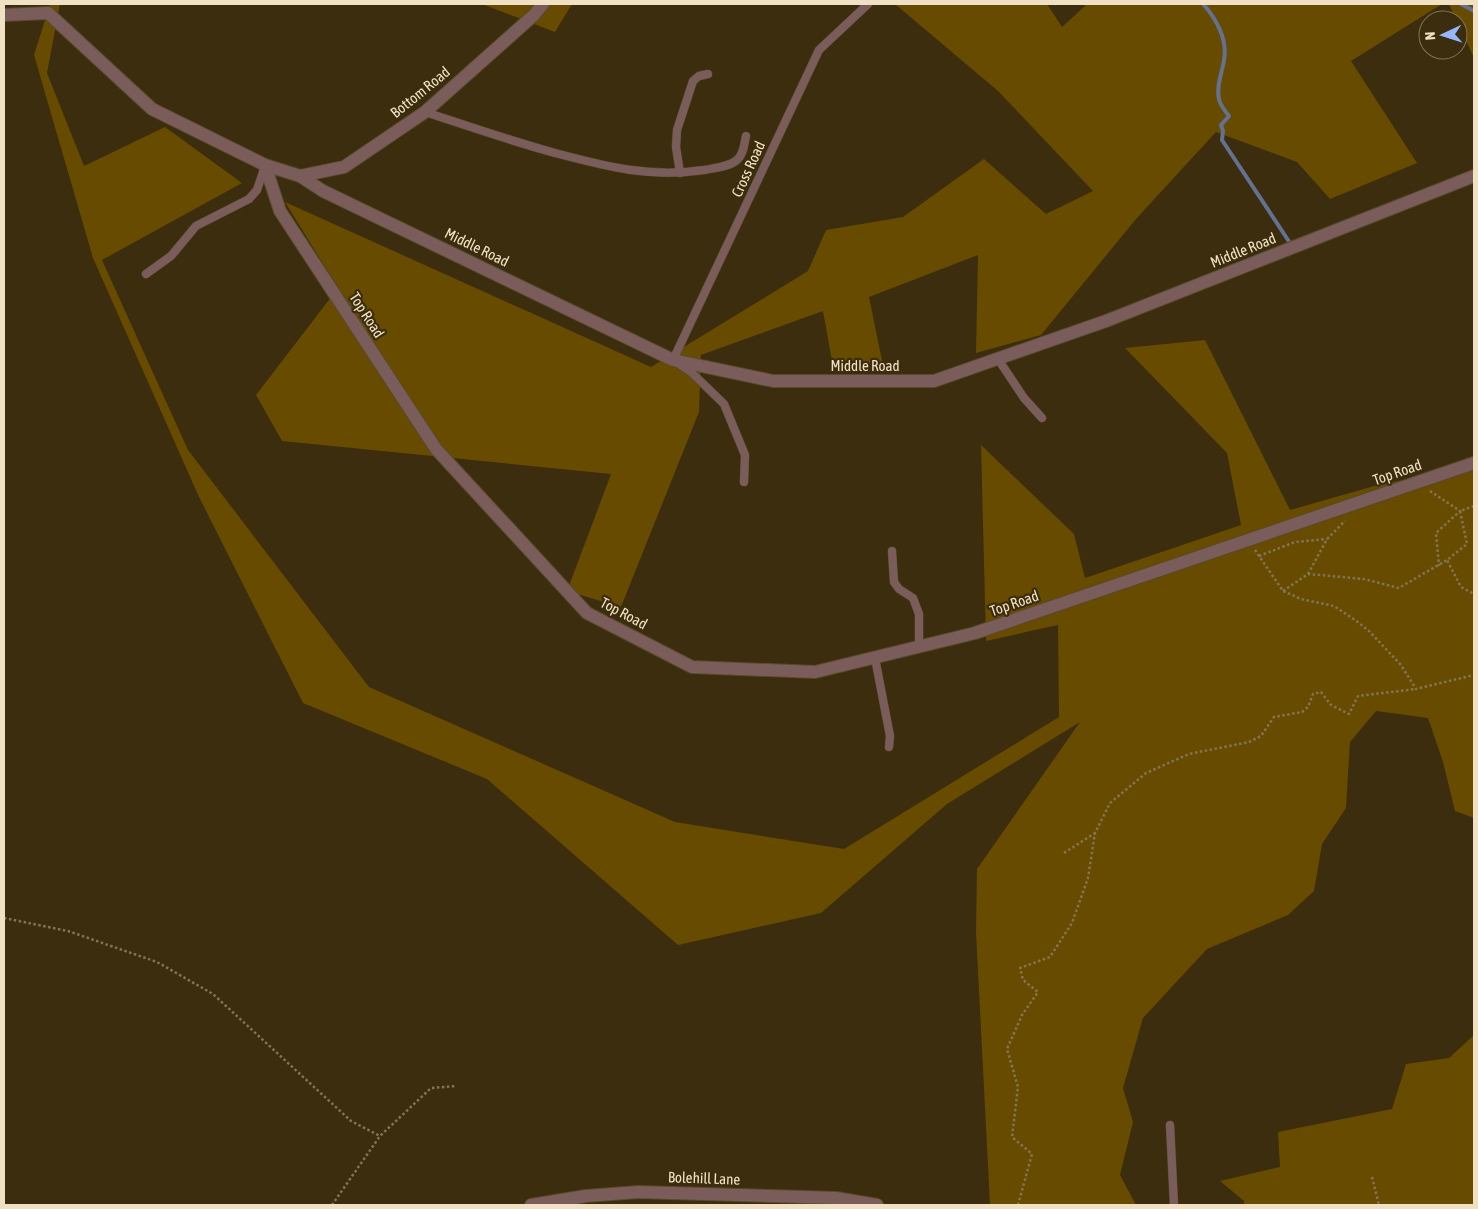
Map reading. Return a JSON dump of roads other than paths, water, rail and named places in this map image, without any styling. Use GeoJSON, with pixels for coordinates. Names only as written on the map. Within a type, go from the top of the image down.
{"type":"FeatureCollection","features":[{"type":"Feature","properties":{"kind":"street","name":"Bottom Road"},"geometry":{"type":"LineString","coordinates":[[300,176],[344,167],[425,112],[534,15],[543,4]]}},
{"type":"Feature","properties":{"kind":"street"},"geometry":{"type":"LineString","coordinates":[[4,15],[48,13],[152,109],[266,164]]}},
{"type":"Feature","properties":{"kind":"street","name":"Middle Road"},"geometry":{"type":"LineString","coordinates":[[266,164],[300,176],[323,191],[673,360],[772,381],[934,381],[1106,321],[1474,176]]}},
{"type":"Feature","properties":{"kind":"street","name":"Top Road"},"geometry":{"type":"LineString","coordinates":[[266,164],[280,211],[436,450],[588,613],[692,667],[815,672],[974,633],[1474,462]]}},
{"type":"Feature","properties":{"kind":"street","name":"Bolehill Lane"},"geometry":{"type":"LineString","coordinates":[[531,1205],[586,1196],[638,1192],[836,1198],[877,1205]]}},
{"type":"Feature","properties":{"kind":"lane","name":"Cross Road"},"geometry":{"type":"LineString","coordinates":[[673,360],[819,50],[868,4]]}},
{"type":"Feature","properties":{"kind":"lane"},"geometry":{"type":"LineString","coordinates":[[680,173],[676,147],[676,130],[693,81],[699,76],[708,74]]}},
{"type":"Feature","properties":{"kind":"lane"},"geometry":{"type":"LineString","coordinates":[[425,112],[512,141],[598,165],[643,172],[680,173],[726,165],[737,160],[743,151],[746,136]]}},
{"type":"Feature","properties":{"kind":"lane"},"geometry":{"type":"LineString","coordinates":[[146,274],[171,256],[196,226],[249,200],[258,190],[266,164]]}},
{"type":"Feature","properties":{"kind":"lane"},"geometry":{"type":"LineString","coordinates":[[998,359],[1032,408],[1042,418]]}},
{"type":"Feature","properties":{"kind":"lane"},"geometry":{"type":"LineString","coordinates":[[673,360],[692,372],[724,404],[745,455],[744,482]]}},
{"type":"Feature","properties":{"kind":"lane"},"geometry":{"type":"LineString","coordinates":[[892,551],[894,582],[912,598],[920,614],[919,647]]}},
{"type":"Feature","properties":{"kind":"lane"},"geometry":{"type":"LineString","coordinates":[[875,658],[890,736],[889,748]]}},
{"type":"Feature","properties":{"kind":"lane"},"geometry":{"type":"LineString","coordinates":[[1170,1125],[1174,1205]]}},
{"type":"Feature","properties":{"kind":"waterway"},"geometry":{"type":"LineString","coordinates":[[1203,4],[1223,37],[1225,52],[1218,94],[1220,103],[1229,116],[1221,125],[1223,131],[1222,140],[1290,243]]}},
{"type":"Feature","properties":{"kind":"waterway"},"geometry":{"type":"LineString","coordinates":[[1461,4],[1474,11]]}}]}
